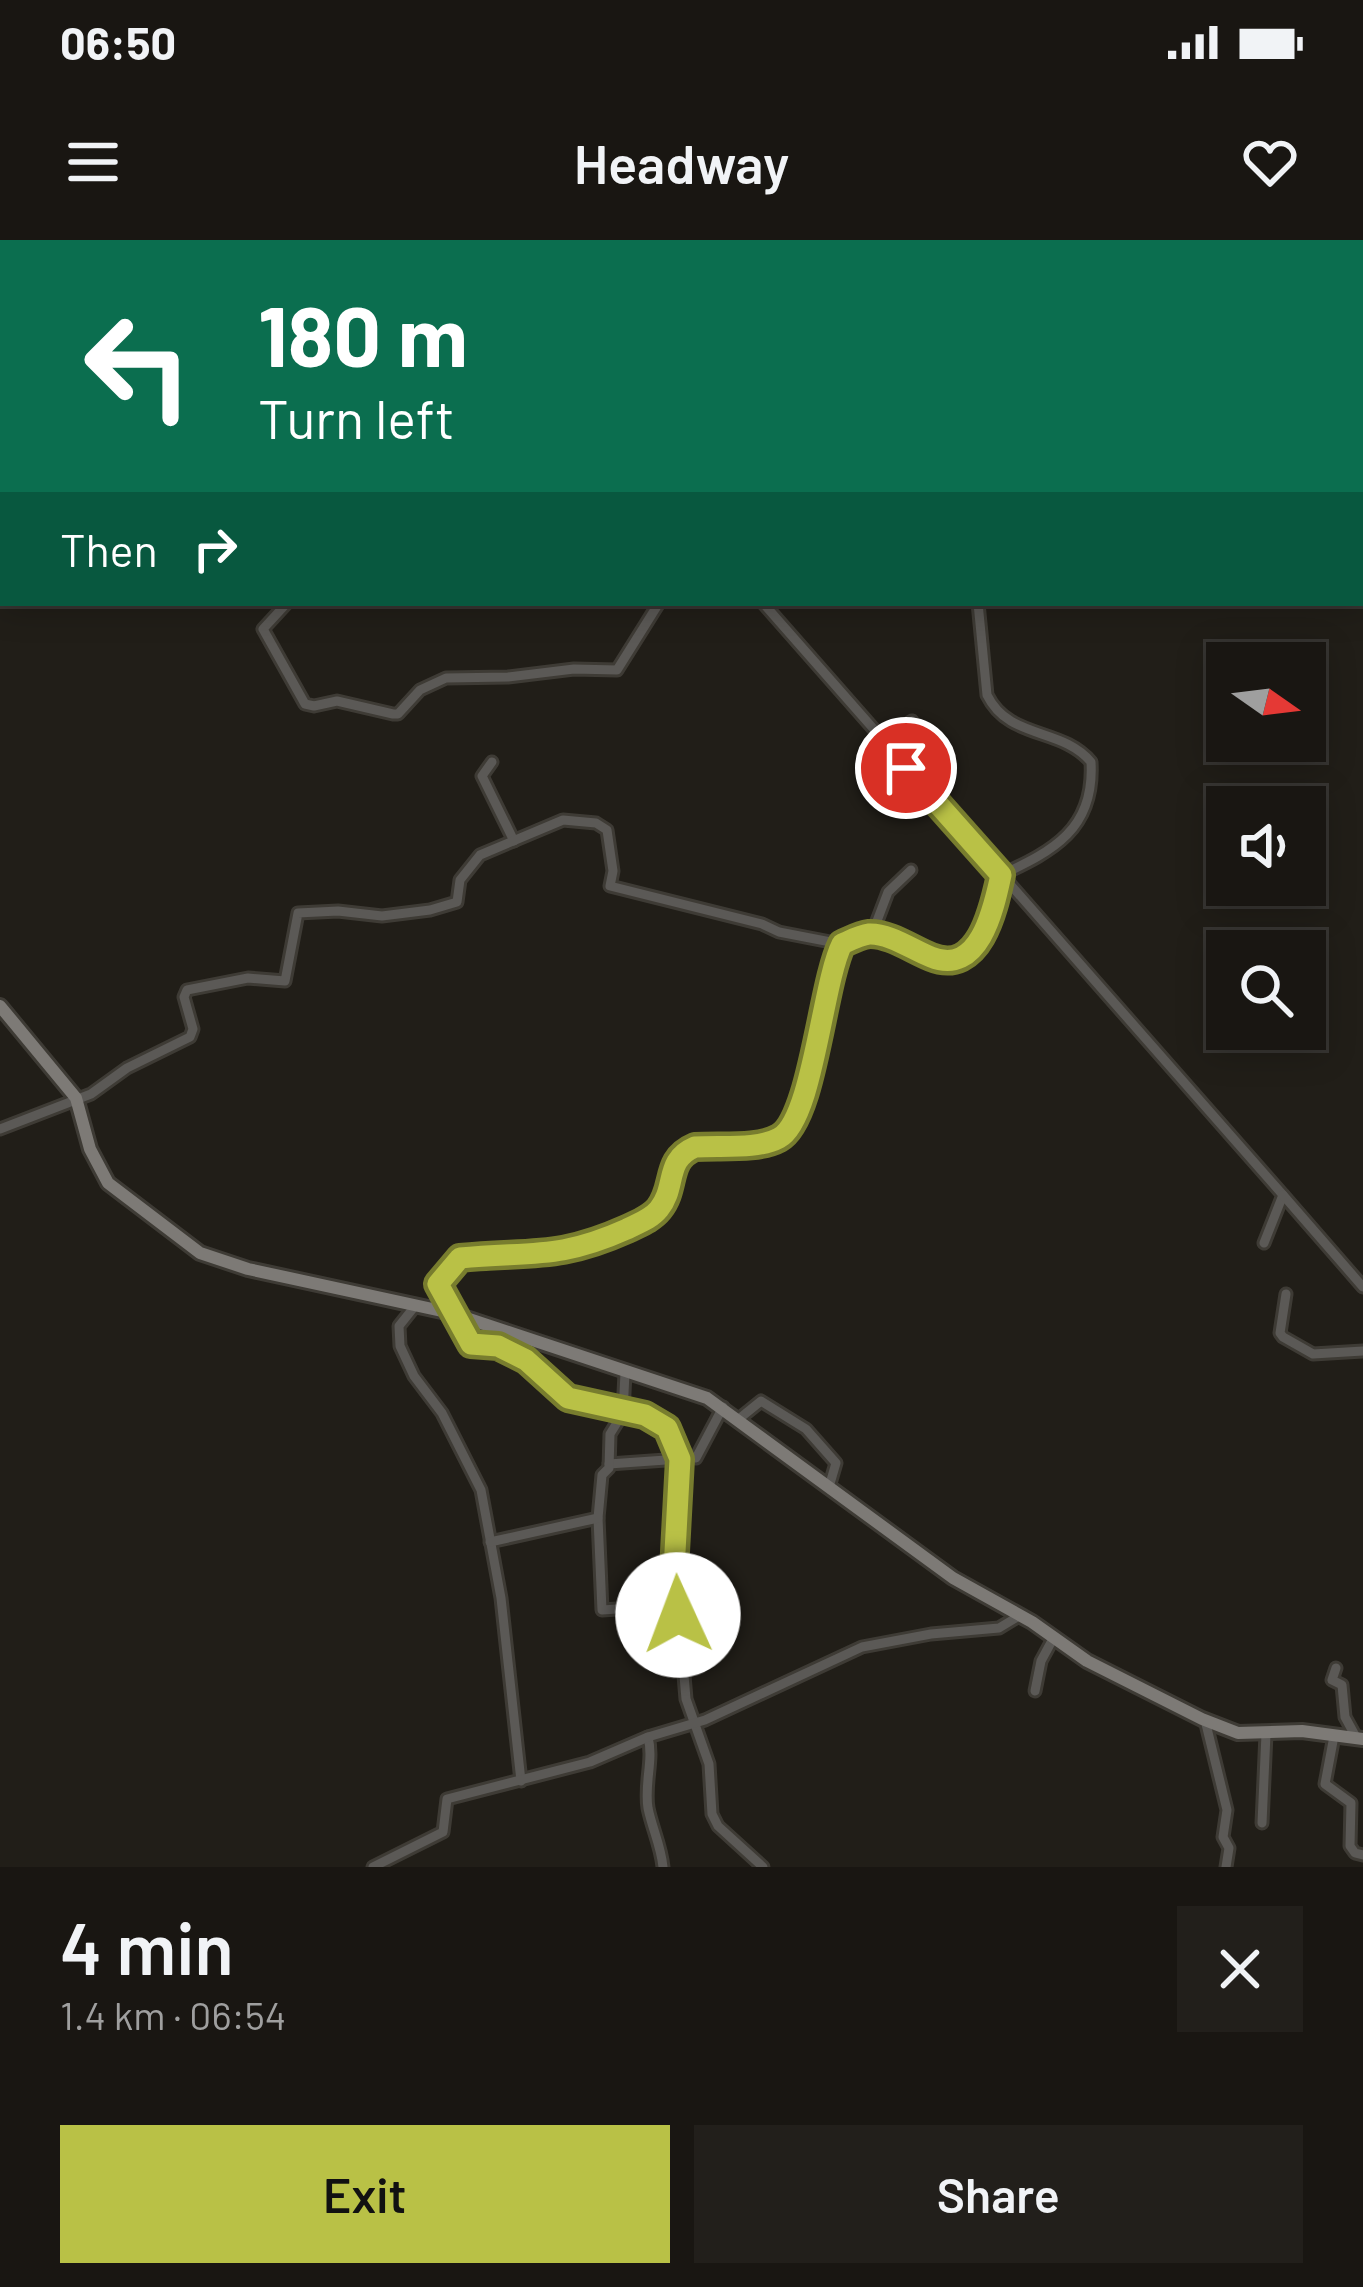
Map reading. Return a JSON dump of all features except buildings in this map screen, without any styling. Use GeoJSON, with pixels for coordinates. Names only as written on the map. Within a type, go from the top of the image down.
{"type":"FeatureCollection","features":[{"type":"Feature","properties":{"kind":"street"},"geometry":{"type":"LineString","coordinates":[[284,606],[263,629],[305,704],[337,700],[392,714],[403,710],[434,681],[446,678],[617,670],[657,606]]}},
{"type":"Feature","properties":{"kind":"street"},"geometry":{"type":"LineString","coordinates":[[766,606],[1363,1287]]}},
{"type":"Feature","properties":{"kind":"street"},"geometry":{"type":"LineString","coordinates":[[0,1129],[91,1094],[127,1068],[190,1037],[187,990],[248,978],[285,980],[298,913],[382,916],[437,908],[459,899],[460,880],[476,859],[563,820],[596,823],[607,830],[613,871],[610,886],[779,932],[842,944],[872,934],[940,960],[964,956],[987,927],[1001,875],[1045,854],[1069,835],[1080,817],[1093,767],[1077,748],[1017,728],[994,709],[987,695],[978,606]]}},
{"type":"Feature","properties":{"kind":"street"},"geometry":{"type":"LineString","coordinates":[[882,742],[912,721]]}},
{"type":"Feature","properties":{"kind":"street"},"geometry":{"type":"LineString","coordinates":[[492,762],[482,776],[514,841]]}},
{"type":"Feature","properties":{"kind":"street"},"geometry":{"type":"LineString","coordinates":[[872,934],[888,892],[911,870]]}},
{"type":"Feature","properties":{"kind":"street"},"geometry":{"type":"LineString","coordinates":[[763,1867],[718,1826],[712,1814],[709,1764],[684,1687],[679,1605],[673,1589],[680,1457],[663,1424],[645,1415],[568,1398],[526,1360],[504,1348],[471,1344],[438,1284],[460,1258],[548,1255],[603,1240],[656,1213],[666,1198],[673,1165],[686,1151],[764,1143],[785,1135],[805,1095],[842,944]]}},
{"type":"Feature","properties":{"kind":"street"},"geometry":{"type":"LineString","coordinates":[[0,1006],[76,1098],[90,1149],[108,1184],[193,1249],[248,1269],[451,1313],[723,1406],[953,1578],[1087,1661],[1205,1720],[1245,1734],[1301,1731],[1360,1739]]}},
{"type":"Feature","properties":{"kind":"street"},"geometry":{"type":"LineString","coordinates":[[1264,1243],[1283,1195]]}},
{"type":"Feature","properties":{"kind":"street"},"geometry":{"type":"LineString","coordinates":[[1286,1294],[1283,1336],[1313,1354],[1363,1351]]}},
{"type":"Feature","properties":{"kind":"street"},"geometry":{"type":"LineString","coordinates":[[415,1306],[399,1326],[401,1348],[413,1376],[442,1413],[481,1490],[501,1598],[520,1781]]}},
{"type":"Feature","properties":{"kind":"street"},"geometry":{"type":"LineString","coordinates":[[625,1373],[623,1412],[610,1434],[609,1464],[602,1475],[598,1519],[602,1610],[679,1605]]}},
{"type":"Feature","properties":{"kind":"street"},"geometry":{"type":"LineString","coordinates":[[740,1418],[761,1402],[806,1430],[836,1463],[829,1487]]}},
{"type":"Feature","properties":{"kind":"street"},"geometry":{"type":"LineString","coordinates":[[609,1464],[696,1458],[723,1406]]}},
{"type":"Feature","properties":{"kind":"street"},"geometry":{"type":"LineString","coordinates":[[490,1542],[598,1519]]}},
{"type":"Feature","properties":{"kind":"street"},"geometry":{"type":"LineString","coordinates":[[374,1867],[443,1832],[447,1799],[590,1762],[648,1737],[717,1716],[862,1647],[998,1628],[1019,1616]]}},
{"type":"Feature","properties":{"kind":"street"},"geometry":{"type":"LineString","coordinates":[[1035,1691],[1041,1661],[1054,1637]]}},
{"type":"Feature","properties":{"kind":"street"},"geometry":{"type":"LineString","coordinates":[[1336,1668],[1332,1680],[1342,1685],[1343,1711],[1360,1739]]}},
{"type":"Feature","properties":{"kind":"street"},"geometry":{"type":"LineString","coordinates":[[1205,1720],[1228,1810],[1223,1837],[1229,1848],[1226,1867]]}},
{"type":"Feature","properties":{"kind":"street"},"geometry":{"type":"LineString","coordinates":[[1262,1822],[1266,1734]]}},
{"type":"Feature","properties":{"kind":"street"},"geometry":{"type":"LineString","coordinates":[[1334,1736],[1325,1784],[1351,1803],[1350,1846],[1363,1855]]}},
{"type":"Feature","properties":{"kind":"street"},"geometry":{"type":"LineString","coordinates":[[648,1737],[652,1750],[646,1779],[648,1807],[663,1867]]}},
{"type":"Feature","properties":{"kind":"route"},"geometry":{"type":"LineString","coordinates":[[678,1615],[673,1589],[680,1459],[667,1428],[645,1415],[568,1398],[526,1360],[498,1346],[471,1344],[438,1284],[460,1258],[548,1255],[603,1240],[656,1213],[666,1198],[673,1165],[686,1151],[764,1143],[785,1135],[805,1095],[842,944],[872,934],[940,960],[970,951],[987,927],[1001,875],[906,768]]}}]}
